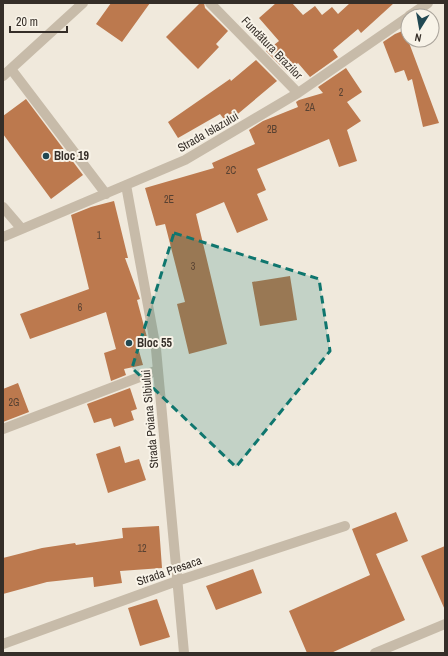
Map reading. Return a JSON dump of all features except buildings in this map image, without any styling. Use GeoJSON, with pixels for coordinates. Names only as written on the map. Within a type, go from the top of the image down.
{"type":"FeatureCollection","features":[{"type":"Feature","properties":{"kind":"street"},"geometry":{"type":"LineString","coordinates":[[3,76],[82,3]]}},
{"type":"Feature","properties":{"kind":"street","name":"Fundătura Brazilor"},"geometry":{"type":"LineString","coordinates":[[210,3],[298,93]]}},
{"type":"Feature","properties":{"kind":"street","name":"Strada Islazului"},"geometry":{"type":"LineString","coordinates":[[3,237],[21,228],[185,160],[298,93],[400,22]]}},
{"type":"Feature","properties":{"kind":"street"},"geometry":{"type":"LineString","coordinates":[[12,69],[106,194]]}},
{"type":"Feature","properties":{"kind":"street","name":"Strada Poiana Sibiului"},"geometry":{"type":"LineString","coordinates":[[126,185],[156,349],[184,653]]}},
{"type":"Feature","properties":{"kind":"street"},"geometry":{"type":"LineString","coordinates":[[3,207],[21,228]]}},
{"type":"Feature","properties":{"kind":"street"},"geometry":{"type":"LineString","coordinates":[[3,429],[158,370]]}},
{"type":"Feature","properties":{"kind":"street","name":"Strada Presaca"},"geometry":{"type":"LineString","coordinates":[[3,644],[177,581],[346,526]]}},
{"type":"Feature","properties":{"kind":"street"},"geometry":{"type":"LineString","coordinates":[[375,653],[445,624]]}},
{"type":"Feature","properties":{"kind":"highlighted area"},"geometry":{"type":"Polygon","coordinates":[[[174,233],[319,279],[330,351],[236,467],[132,368],[174,233]]]}},
{"type":"Feature","properties":{"kind":"place","name":"Bloc 19"},"geometry":{"type":"Point","coordinates":[46,156]}},
{"type":"Feature","properties":{"kind":"place","name":"Bloc 55"},"geometry":{"type":"Point","coordinates":[129,343]}}]}
